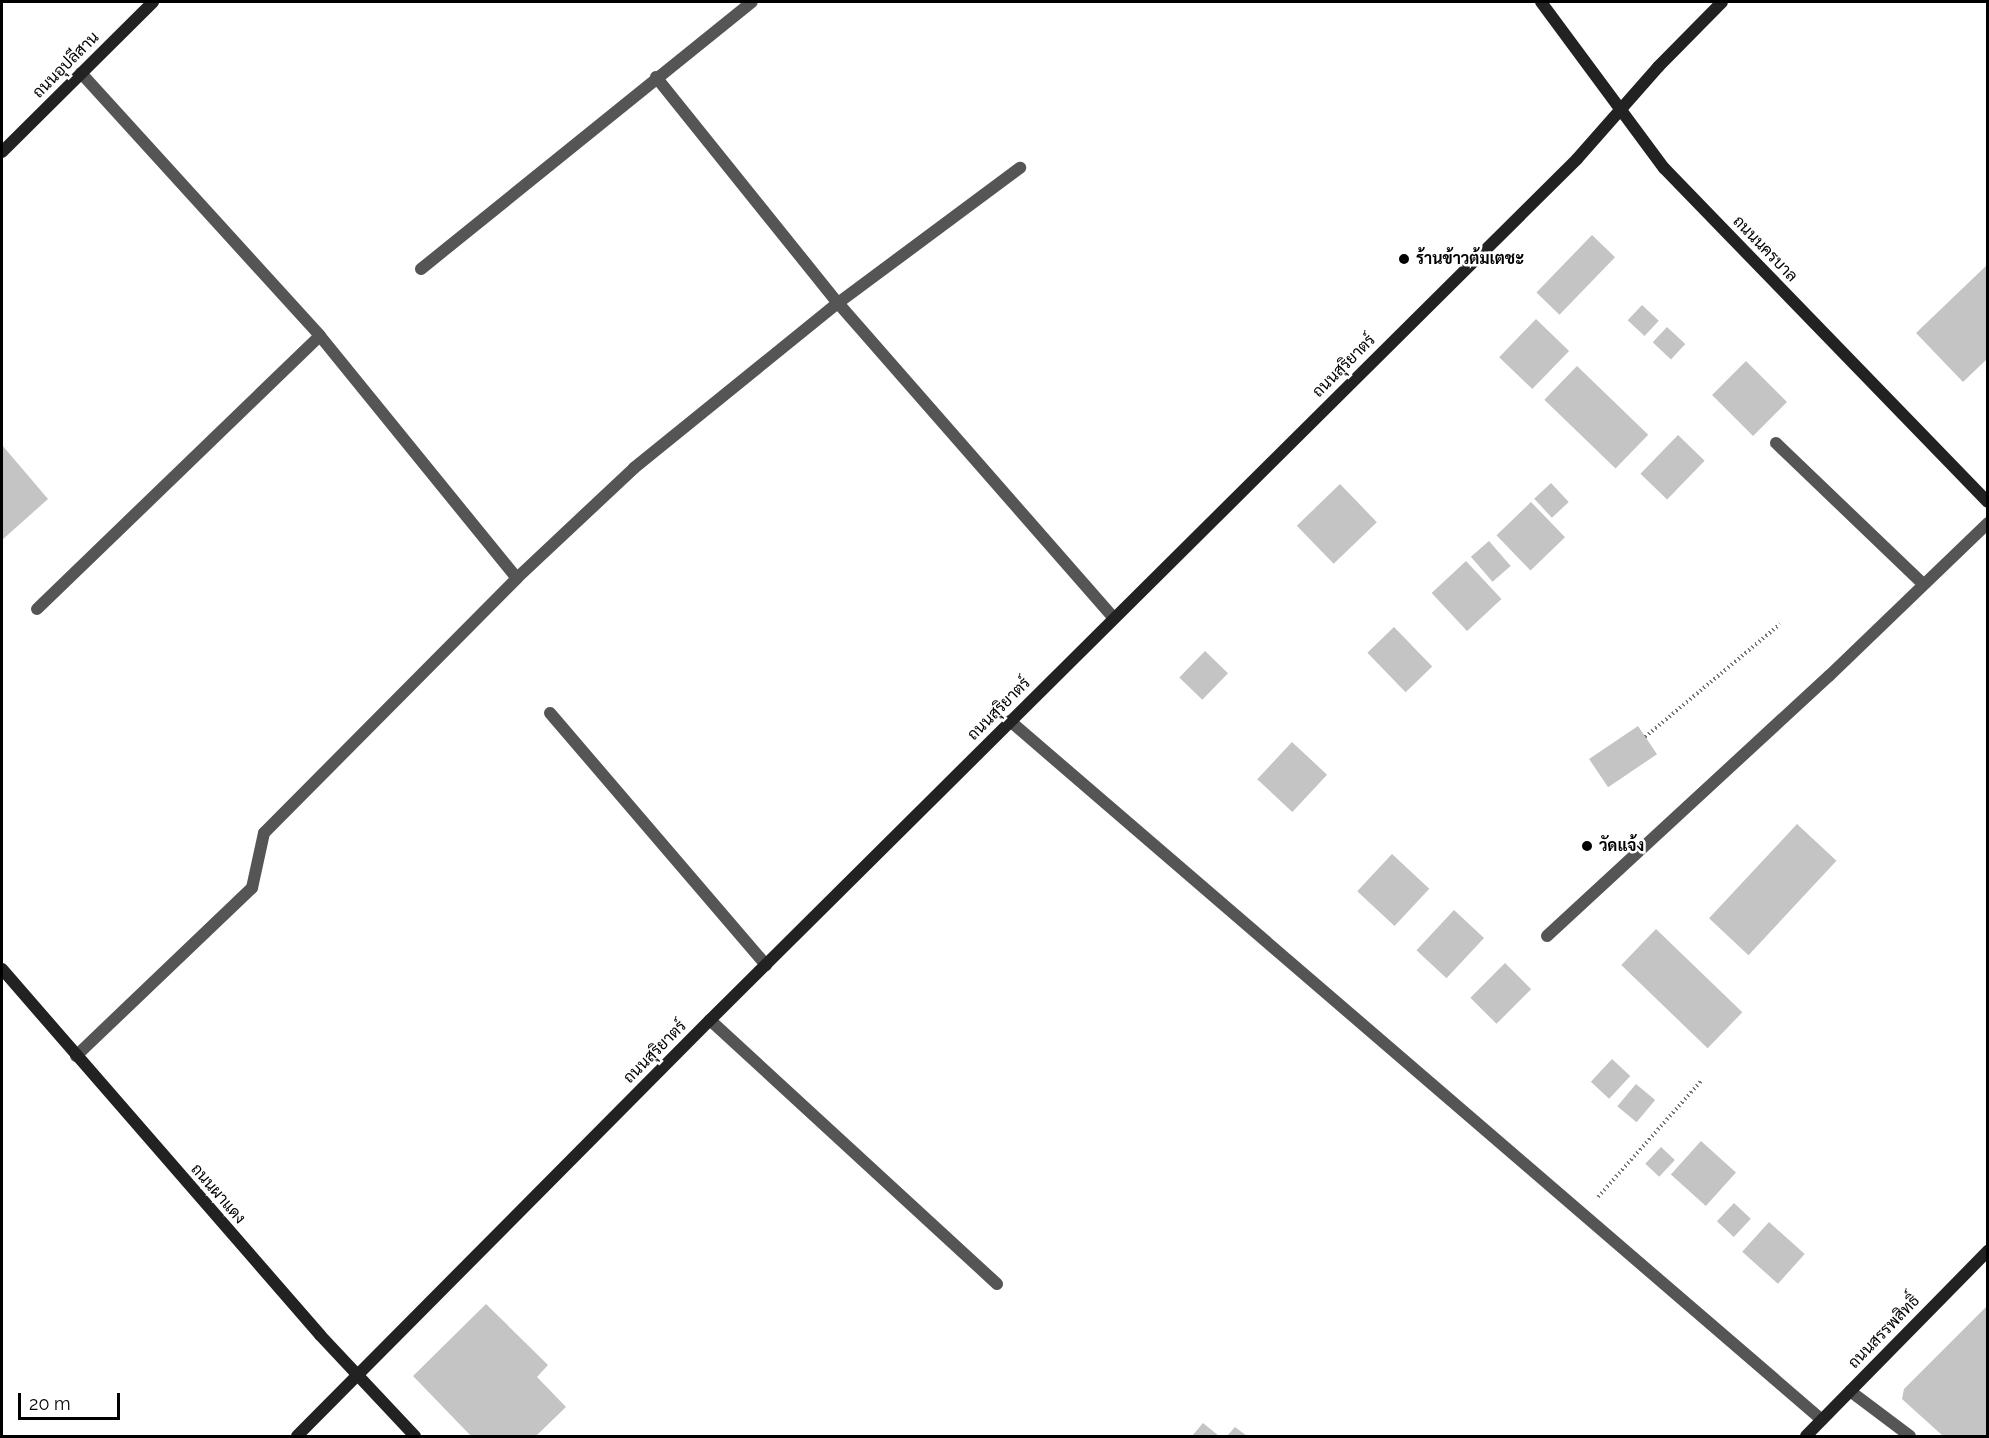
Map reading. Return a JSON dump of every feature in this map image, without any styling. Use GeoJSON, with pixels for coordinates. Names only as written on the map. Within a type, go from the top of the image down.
{"type":"FeatureCollection","features":[{"type":"Feature","properties":{"kind":"street","name":"ถนนอุปลีสาน"},"geometry":{"type":"LineString","coordinates":[[2,152],[153,2]]}},
{"type":"Feature","properties":{"kind":"street"},"geometry":{"type":"LineString","coordinates":[[421,269],[656,77],[752,2]]}},
{"type":"Feature","properties":{"kind":"street","name":"ถนนนครบาล"},"geometry":{"type":"LineString","coordinates":[[1541,2],[1664,168],[1988,501]]}},
{"type":"Feature","properties":{"kind":"street","name":"ถนนสุริยาตร์"},"geometry":{"type":"LineString","coordinates":[[297,1437],[710,1020],[1577,159],[1662,61],[1722,2]]}},
{"type":"Feature","properties":{"kind":"street"},"geometry":{"type":"LineString","coordinates":[[81,73],[320,336],[517,578]]}},
{"type":"Feature","properties":{"kind":"street"},"geometry":{"type":"LineString","coordinates":[[656,77],[838,303],[1114,618]]}},
{"type":"Feature","properties":{"kind":"street"},"geometry":{"type":"LineString","coordinates":[[76,1056],[252,888],[264,833],[517,578],[634,468],[838,303],[1020,168]]}},
{"type":"Feature","properties":{"kind":"street"},"geometry":{"type":"LineString","coordinates":[[37,609],[320,336]]}},
{"type":"Feature","properties":{"kind":"street"},"geometry":{"type":"LineString","coordinates":[[1776,443],[1923,584]]}},
{"type":"Feature","properties":{"kind":"street"},"geometry":{"type":"LineString","coordinates":[[1547,936],[1829,676],[1988,523]]}},
{"type":"Feature","properties":{"kind":"street"},"geometry":{"type":"LineString","coordinates":[[550,713],[766,965]]}},
{"type":"Feature","properties":{"kind":"street"},"geometry":{"type":"LineString","coordinates":[[1010,722],[1822,1420]]}},
{"type":"Feature","properties":{"kind":"street","name":"ถนนผาแดง"},"geometry":{"type":"LineString","coordinates":[[2,969],[76,1056],[415,1437]]}},
{"type":"Feature","properties":{"kind":"street"},"geometry":{"type":"LineString","coordinates":[[710,1020],[996,1284]]}},
{"type":"Feature","properties":{"kind":"street","name":"ถนนสรรพสิทธิ์"},"geometry":{"type":"LineString","coordinates":[[1806,1437],[1988,1251]]}},
{"type":"Feature","properties":{"kind":"street"},"geometry":{"type":"LineString","coordinates":[[1850,1391],[1910,1437]]}},
{"type":"Feature","properties":{"kind":"path"},"geometry":{"type":"LineString","coordinates":[[1645,737],[1780,624]]}},
{"type":"Feature","properties":{"kind":"path"},"geometry":{"type":"LineString","coordinates":[[1582,1214],[1701,1081]]}},
{"type":"Feature","properties":{"kind":"building"},"geometry":{"type":"Polygon","coordinates":[[[1592,235],[1615,257],[1559,315],[1536,293],[1592,235]]]}},
{"type":"Feature","properties":{"kind":"building"},"geometry":{"type":"Polygon","coordinates":[[[1988,264],[1988,358],[1963,382],[1916,333],[1988,264]]]}},
{"type":"Feature","properties":{"kind":"building"},"geometry":{"type":"Polygon","coordinates":[[[1642,305],[1659,321],[1644,336],[1628,320],[1642,305]]]}},
{"type":"Feature","properties":{"kind":"building"},"geometry":{"type":"Polygon","coordinates":[[[1536,319],[1569,351],[1532,389],[1499,357],[1536,319]]]}},
{"type":"Feature","properties":{"kind":"building"},"geometry":{"type":"Polygon","coordinates":[[[1667,327],[1685,344],[1671,359],[1653,342],[1667,327]]]}},
{"type":"Feature","properties":{"kind":"building"},"geometry":{"type":"Polygon","coordinates":[[[1746,361],[1787,402],[1753,436],[1712,395],[1746,361]]]}},
{"type":"Feature","properties":{"kind":"building"},"geometry":{"type":"Polygon","coordinates":[[[1577,366],[1648,435],[1616,469],[1544,400],[1577,366]]]}},
{"type":"Feature","properties":{"kind":"building"},"geometry":{"type":"Polygon","coordinates":[[[1678,435],[1705,461],[1667,500],[1640,474],[1678,435]]]}},
{"type":"Feature","properties":{"kind":"building"},"geometry":{"type":"Polygon","coordinates":[[[2,445],[48,499],[2,540],[2,445]]]}},
{"type":"Feature","properties":{"kind":"building"},"geometry":{"type":"Polygon","coordinates":[[[1551,483],[1569,502],[1552,518],[1534,499],[1551,483]]]}},
{"type":"Feature","properties":{"kind":"building"},"geometry":{"type":"Polygon","coordinates":[[[1340,484],[1377,522],[1334,564],[1297,526],[1340,484]]]}},
{"type":"Feature","properties":{"kind":"building"},"geometry":{"type":"Polygon","coordinates":[[[1531,502],[1565,537],[1531,571],[1496,535],[1531,502]]]}},
{"type":"Feature","properties":{"kind":"building"},"geometry":{"type":"Polygon","coordinates":[[[1489,541],[1511,566],[1493,582],[1471,557],[1489,541]]]}},
{"type":"Feature","properties":{"kind":"building"},"geometry":{"type":"Polygon","coordinates":[[[1466,561],[1501,599],[1467,631],[1432,593],[1466,561]]]}},
{"type":"Feature","properties":{"kind":"building"},"geometry":{"type":"Polygon","coordinates":[[[1394,627],[1432,667],[1406,692],[1367,653],[1394,627]]]}},
{"type":"Feature","properties":{"kind":"building"},"geometry":{"type":"Polygon","coordinates":[[[1205,651],[1228,673],[1202,700],[1179,678],[1205,651]]]}},
{"type":"Feature","properties":{"kind":"building"},"geometry":{"type":"Polygon","coordinates":[[[1638,726],[1657,754],[1608,787],[1589,759],[1638,726]]]}},
{"type":"Feature","properties":{"kind":"building"},"geometry":{"type":"Polygon","coordinates":[[[1292,742],[1327,775],[1292,812],[1257,779],[1292,742]]]}},
{"type":"Feature","properties":{"kind":"building"},"geometry":{"type":"Polygon","coordinates":[[[1797,824],[1836,861],[1749,955],[1709,918],[1797,824]]]}},
{"type":"Feature","properties":{"kind":"building"},"geometry":{"type":"Polygon","coordinates":[[[1392,854],[1429,889],[1395,926],[1357,891],[1392,854]]]}},
{"type":"Feature","properties":{"kind":"building"},"geometry":{"type":"Polygon","coordinates":[[[1454,910],[1484,938],[1446,978],[1416,950],[1454,910]]]}},
{"type":"Feature","properties":{"kind":"building"},"geometry":{"type":"Polygon","coordinates":[[[1656,929],[1742,1012],[1708,1048],[1621,965],[1656,929]]]}},
{"type":"Feature","properties":{"kind":"building"},"geometry":{"type":"Polygon","coordinates":[[[1505,963],[1531,989],[1497,1024],[1470,998],[1505,963]]]}},
{"type":"Feature","properties":{"kind":"building"},"geometry":{"type":"Polygon","coordinates":[[[1612,1059],[1630,1076],[1609,1099],[1591,1082],[1612,1059]]]}},
{"type":"Feature","properties":{"kind":"building"},"geometry":{"type":"Polygon","coordinates":[[[1636,1084],[1655,1100],[1637,1122],[1617,1106],[1636,1084]]]}},
{"type":"Feature","properties":{"kind":"building"},"geometry":{"type":"Polygon","coordinates":[[[1701,1141],[1736,1172],[1706,1206],[1671,1174],[1701,1141]]]}},
{"type":"Feature","properties":{"kind":"building"},"geometry":{"type":"Polygon","coordinates":[[[1661,1147],[1675,1160],[1659,1177],[1645,1164],[1661,1147]]]}},
{"type":"Feature","properties":{"kind":"building"},"geometry":{"type":"Polygon","coordinates":[[[1734,1203],[1751,1219],[1734,1237],[1717,1221],[1734,1203]]]}},
{"type":"Feature","properties":{"kind":"building"},"geometry":{"type":"Polygon","coordinates":[[[1769,1222],[1805,1254],[1778,1284],[1742,1252],[1769,1222]]]}},
{"type":"Feature","properties":{"kind":"building"},"geometry":{"type":"Polygon","coordinates":[[[486,1304],[548,1365],[537,1377],[566,1407],[536,1436],[471,1436],[413,1376],[486,1304]]]}},
{"type":"Feature","properties":{"kind":"building"},"geometry":{"type":"Polygon","coordinates":[[[1988,1305],[1988,1436],[1943,1436],[1902,1399],[1904,1389],[1988,1305]]]}},
{"type":"Feature","properties":{"kind":"building"},"geometry":{"type":"Polygon","coordinates":[[[1203,1423],[1219,1436],[1192,1436],[1203,1423]]]}},
{"type":"Feature","properties":{"kind":"building"},"geometry":{"type":"Polygon","coordinates":[[[1235,1427],[1247,1436],[1227,1436],[1235,1427]]]}},
{"type":"Feature","properties":{"kind":"place","name":"ร้านข้าวต้มเตชะ"},"geometry":{"type":"Point","coordinates":[1404,259]}},
{"type":"Feature","properties":{"kind":"place","name":"วัดแจ้ง"},"geometry":{"type":"Point","coordinates":[1587,846]}}]}
